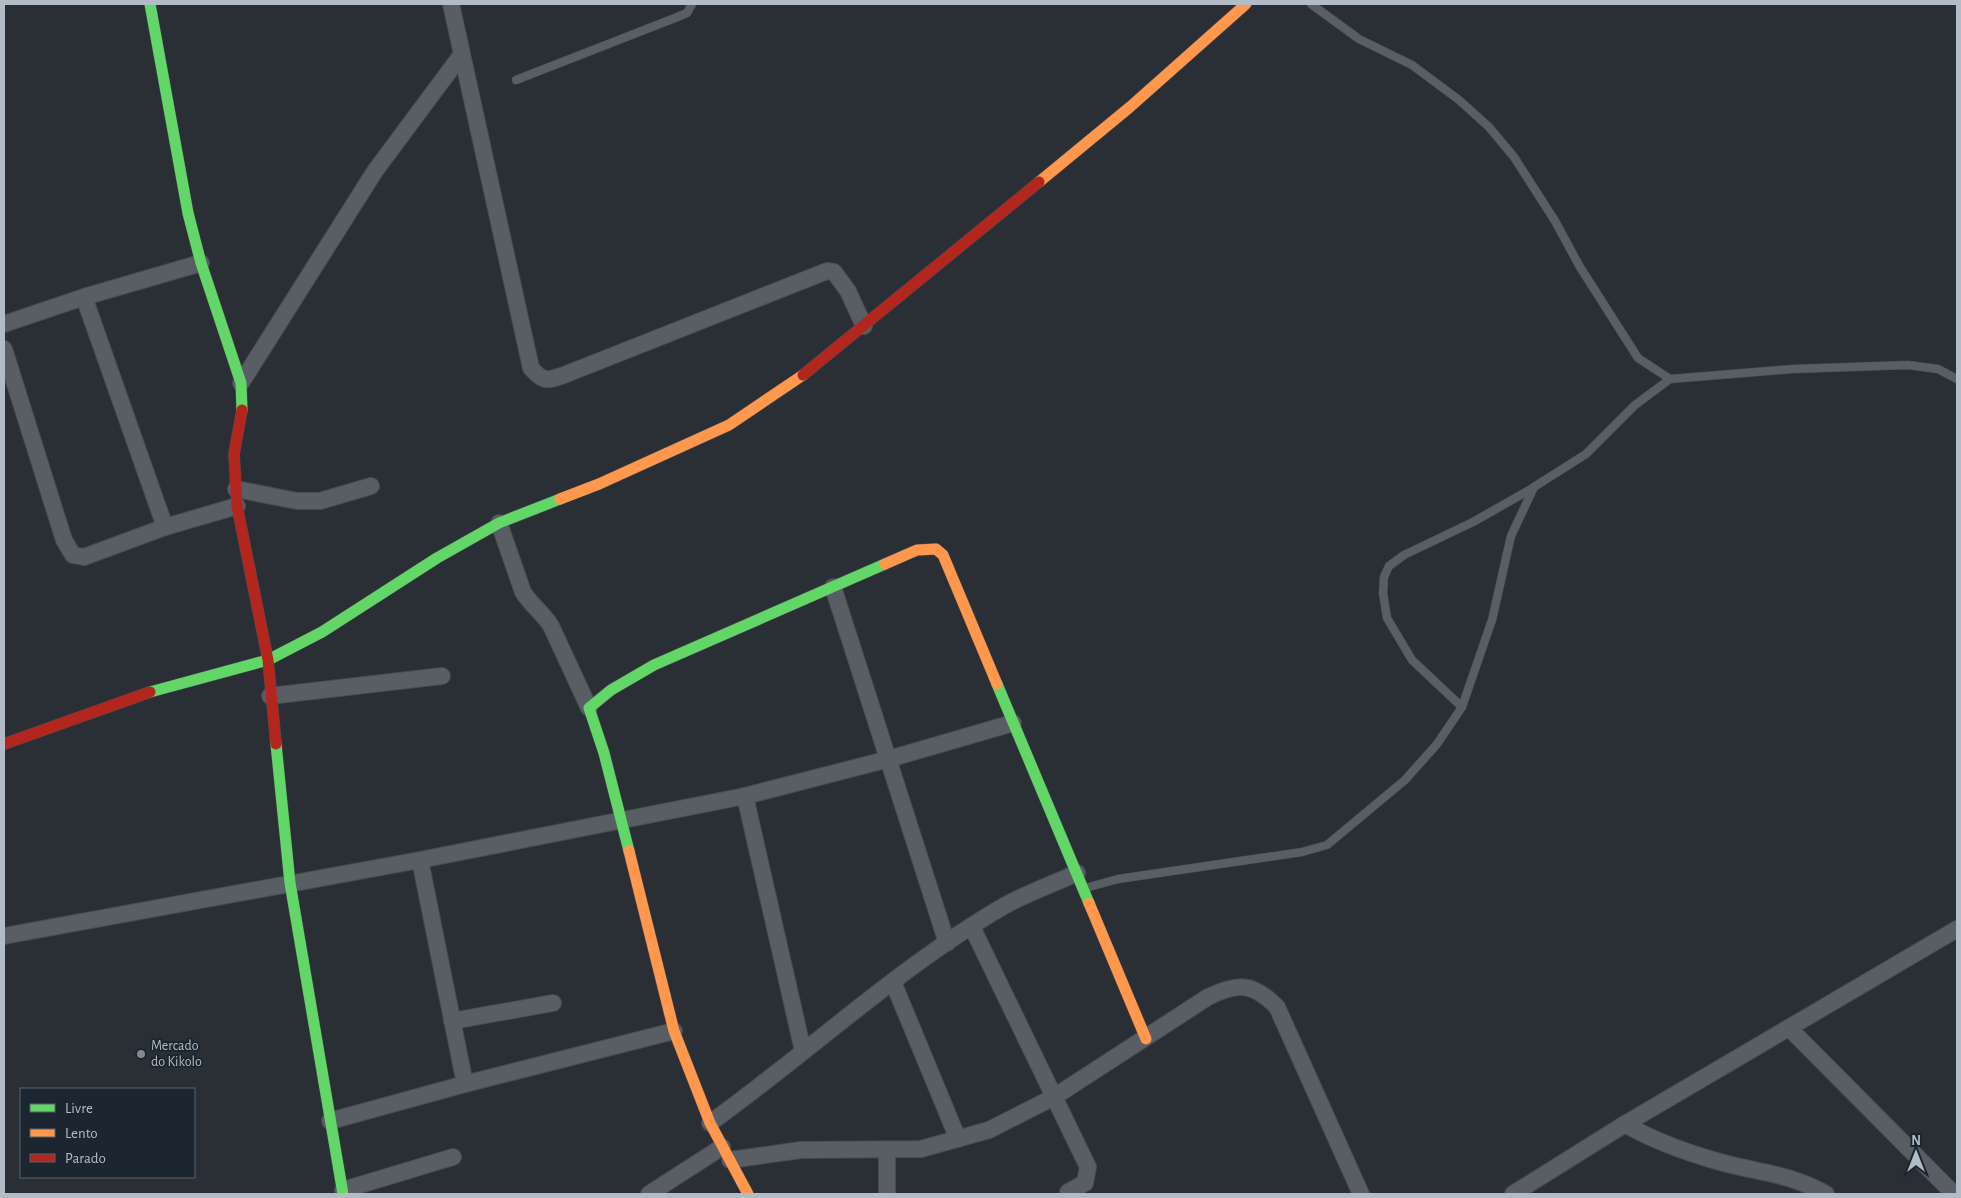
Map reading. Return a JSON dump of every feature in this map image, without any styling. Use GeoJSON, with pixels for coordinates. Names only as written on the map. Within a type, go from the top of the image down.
{"type":"FeatureCollection","features":[{"type":"Feature","properties":{"kind":"street"},"geometry":{"type":"LineString","coordinates":[[150,4],[188,213],[201,263],[241,383],[243,406],[234,454],[237,506],[268,660],[270,696],[290,883],[343,1192],[453,1157]]}},
{"type":"Feature","properties":{"kind":"street"},"geometry":{"type":"LineString","coordinates":[[451,4],[531,368],[539,378],[549,380],[564,376],[827,271],[834,272],[841,280],[864,326]]}},
{"type":"Feature","properties":{"kind":"street"},"geometry":{"type":"LineString","coordinates":[[4,744],[148,692],[268,660],[322,632],[437,558],[499,523],[599,484],[729,426],[817,366],[1130,107],[1246,4]]}},
{"type":"Feature","properties":{"kind":"street"},"geometry":{"type":"LineString","coordinates":[[241,383],[375,172],[462,54]]}},
{"type":"Feature","properties":{"kind":"street"},"geometry":{"type":"LineString","coordinates":[[4,324],[84,297],[201,263]]}},
{"type":"Feature","properties":{"kind":"street"},"geometry":{"type":"LineString","coordinates":[[84,297],[165,527]]}},
{"type":"Feature","properties":{"kind":"street"},"geometry":{"type":"LineString","coordinates":[[4,349],[64,540],[73,555],[84,557],[165,527],[237,506]]}},
{"type":"Feature","properties":{"kind":"street"},"geometry":{"type":"LineString","coordinates":[[236,489],[264,496],[297,501],[312,501],[371,486]]}},
{"type":"Feature","properties":{"kind":"street"},"geometry":{"type":"LineString","coordinates":[[499,523],[523,592],[529,603],[544,615],[551,626],[590,708],[604,753],[674,1031],[710,1123],[748,1194]]}},
{"type":"Feature","properties":{"kind":"street"},"geometry":{"type":"LineString","coordinates":[[590,708],[612,690],[654,665],[917,550],[936,549],[943,555],[1146,1039]]}},
{"type":"Feature","properties":{"kind":"street"},"geometry":{"type":"LineString","coordinates":[[833,587],[947,943]]}},
{"type":"Feature","properties":{"kind":"street"},"geometry":{"type":"LineString","coordinates":[[270,696],[442,676]]}},
{"type":"Feature","properties":{"kind":"street"},"geometry":{"type":"LineString","coordinates":[[4,936],[420,860],[621,822],[745,796],[889,759],[1013,722]]}},
{"type":"Feature","properties":{"kind":"street"},"geometry":{"type":"LineString","coordinates":[[745,796],[803,1051]]}},
{"type":"Feature","properties":{"kind":"street"},"geometry":{"type":"LineString","coordinates":[[420,860],[465,1084]]}},
{"type":"Feature","properties":{"kind":"street"},"geometry":{"type":"LineString","coordinates":[[710,1123],[766,1083],[803,1051],[947,943],[1006,905],[1080,881]]}},
{"type":"Feature","properties":{"kind":"street"},"geometry":{"type":"LineString","coordinates":[[972,927],[1088,1167],[1085,1183],[1068,1192]]}},
{"type":"Feature","properties":{"kind":"street"},"geometry":{"type":"LineString","coordinates":[[1513,1194],[1530,1190],[1625,1124],[1957,928]]}},
{"type":"Feature","properties":{"kind":"street"},"geometry":{"type":"LineString","coordinates":[[893,982],[958,1139]]}},
{"type":"Feature","properties":{"kind":"street"},"geometry":{"type":"LineString","coordinates":[[649,1194],[726,1154],[801,1150],[921,1149],[988,1130],[1054,1097],[1208,997],[1228,987],[1262,992],[1277,1007],[1361,1194]]}},
{"type":"Feature","properties":{"kind":"street"},"geometry":{"type":"LineString","coordinates":[[452,1021],[553,1003]]}},
{"type":"Feature","properties":{"kind":"street"},"geometry":{"type":"LineString","coordinates":[[1789,1028],[1954,1194]]}},
{"type":"Feature","properties":{"kind":"street"},"geometry":{"type":"LineString","coordinates":[[330,1121],[465,1084],[674,1031]]}},
{"type":"Feature","properties":{"kind":"street"},"geometry":{"type":"LineString","coordinates":[[1625,1124],[1660,1141],[1720,1162],[1797,1179],[1826,1194]]}},
{"type":"Feature","properties":{"kind":"street"},"geometry":{"type":"LineString","coordinates":[[887,1150],[887,1194]]}},
{"type":"Feature","properties":{"kind":"lane"},"geometry":{"type":"LineString","coordinates":[[516,80],[687,13],[692,4]]}},
{"type":"Feature","properties":{"kind":"lane"},"geometry":{"type":"LineString","coordinates":[[1311,4],[1359,39],[1412,65],[1459,100],[1490,127],[1514,157],[1555,221],[1580,267],[1638,358],[1670,378]]}},
{"type":"Feature","properties":{"kind":"lane"},"geometry":{"type":"LineString","coordinates":[[1462,707],[1412,660],[1387,618],[1383,593],[1384,577],[1389,566],[1404,556],[1473,522],[1586,454],[1635,405],[1670,378],[1793,369],[1908,365],[1938,369],[1957,379]]}},
{"type":"Feature","properties":{"kind":"lane"},"geometry":{"type":"LineString","coordinates":[[1080,881],[1118,879],[1302,852],[1327,845],[1405,780],[1437,744],[1462,707],[1492,620],[1511,536],[1534,487]]}},
{"type":"Feature","properties":{"kind":"traffic: fast"},"geometry":{"type":"LineString","coordinates":[[150,4],[188,213],[201,263],[241,383],[242,410]]}},
{"type":"Feature","properties":{"kind":"traffic: fast"},"geometry":{"type":"LineString","coordinates":[[150,692],[268,660],[322,632],[437,558],[499,523],[560,499]]}},
{"type":"Feature","properties":{"kind":"traffic: fast"},"geometry":{"type":"LineString","coordinates":[[629,851],[604,753],[589,708],[611,690],[654,665],[885,564]]}},
{"type":"Feature","properties":{"kind":"traffic: fast"},"geometry":{"type":"LineString","coordinates":[[997,684],[1089,903]]}},
{"type":"Feature","properties":{"kind":"traffic: fast"},"geometry":{"type":"LineString","coordinates":[[276,744],[290,883],[343,1194]]}},
{"type":"Feature","properties":{"kind":"traffic: slow"},"geometry":{"type":"LineString","coordinates":[[1039,182],[1130,107],[1246,4]]}},
{"type":"Feature","properties":{"kind":"traffic: slow"},"geometry":{"type":"LineString","coordinates":[[560,499],[599,484],[729,425],[803,375]]}},
{"type":"Feature","properties":{"kind":"traffic: slow"},"geometry":{"type":"LineString","coordinates":[[885,564],[917,550],[936,549],[943,555],[997,684]]}},
{"type":"Feature","properties":{"kind":"traffic: slow"},"geometry":{"type":"LineString","coordinates":[[629,851],[674,1031],[710,1123],[748,1194]]}},
{"type":"Feature","properties":{"kind":"traffic: slow"},"geometry":{"type":"LineString","coordinates":[[1089,903],[1146,1039]]}},
{"type":"Feature","properties":{"kind":"traffic: jam"},"geometry":{"type":"LineString","coordinates":[[803,375],[1039,182]]}},
{"type":"Feature","properties":{"kind":"traffic: jam"},"geometry":{"type":"LineString","coordinates":[[242,410],[234,454],[237,506],[268,660],[276,744]]}},
{"type":"Feature","properties":{"kind":"traffic: jam"},"geometry":{"type":"LineString","coordinates":[[4,744],[150,692]]}},
{"type":"Feature","properties":{"kind":"place","name":"Mercado do Kikolo"},"geometry":{"type":"Point","coordinates":[141,1054]}}]}
